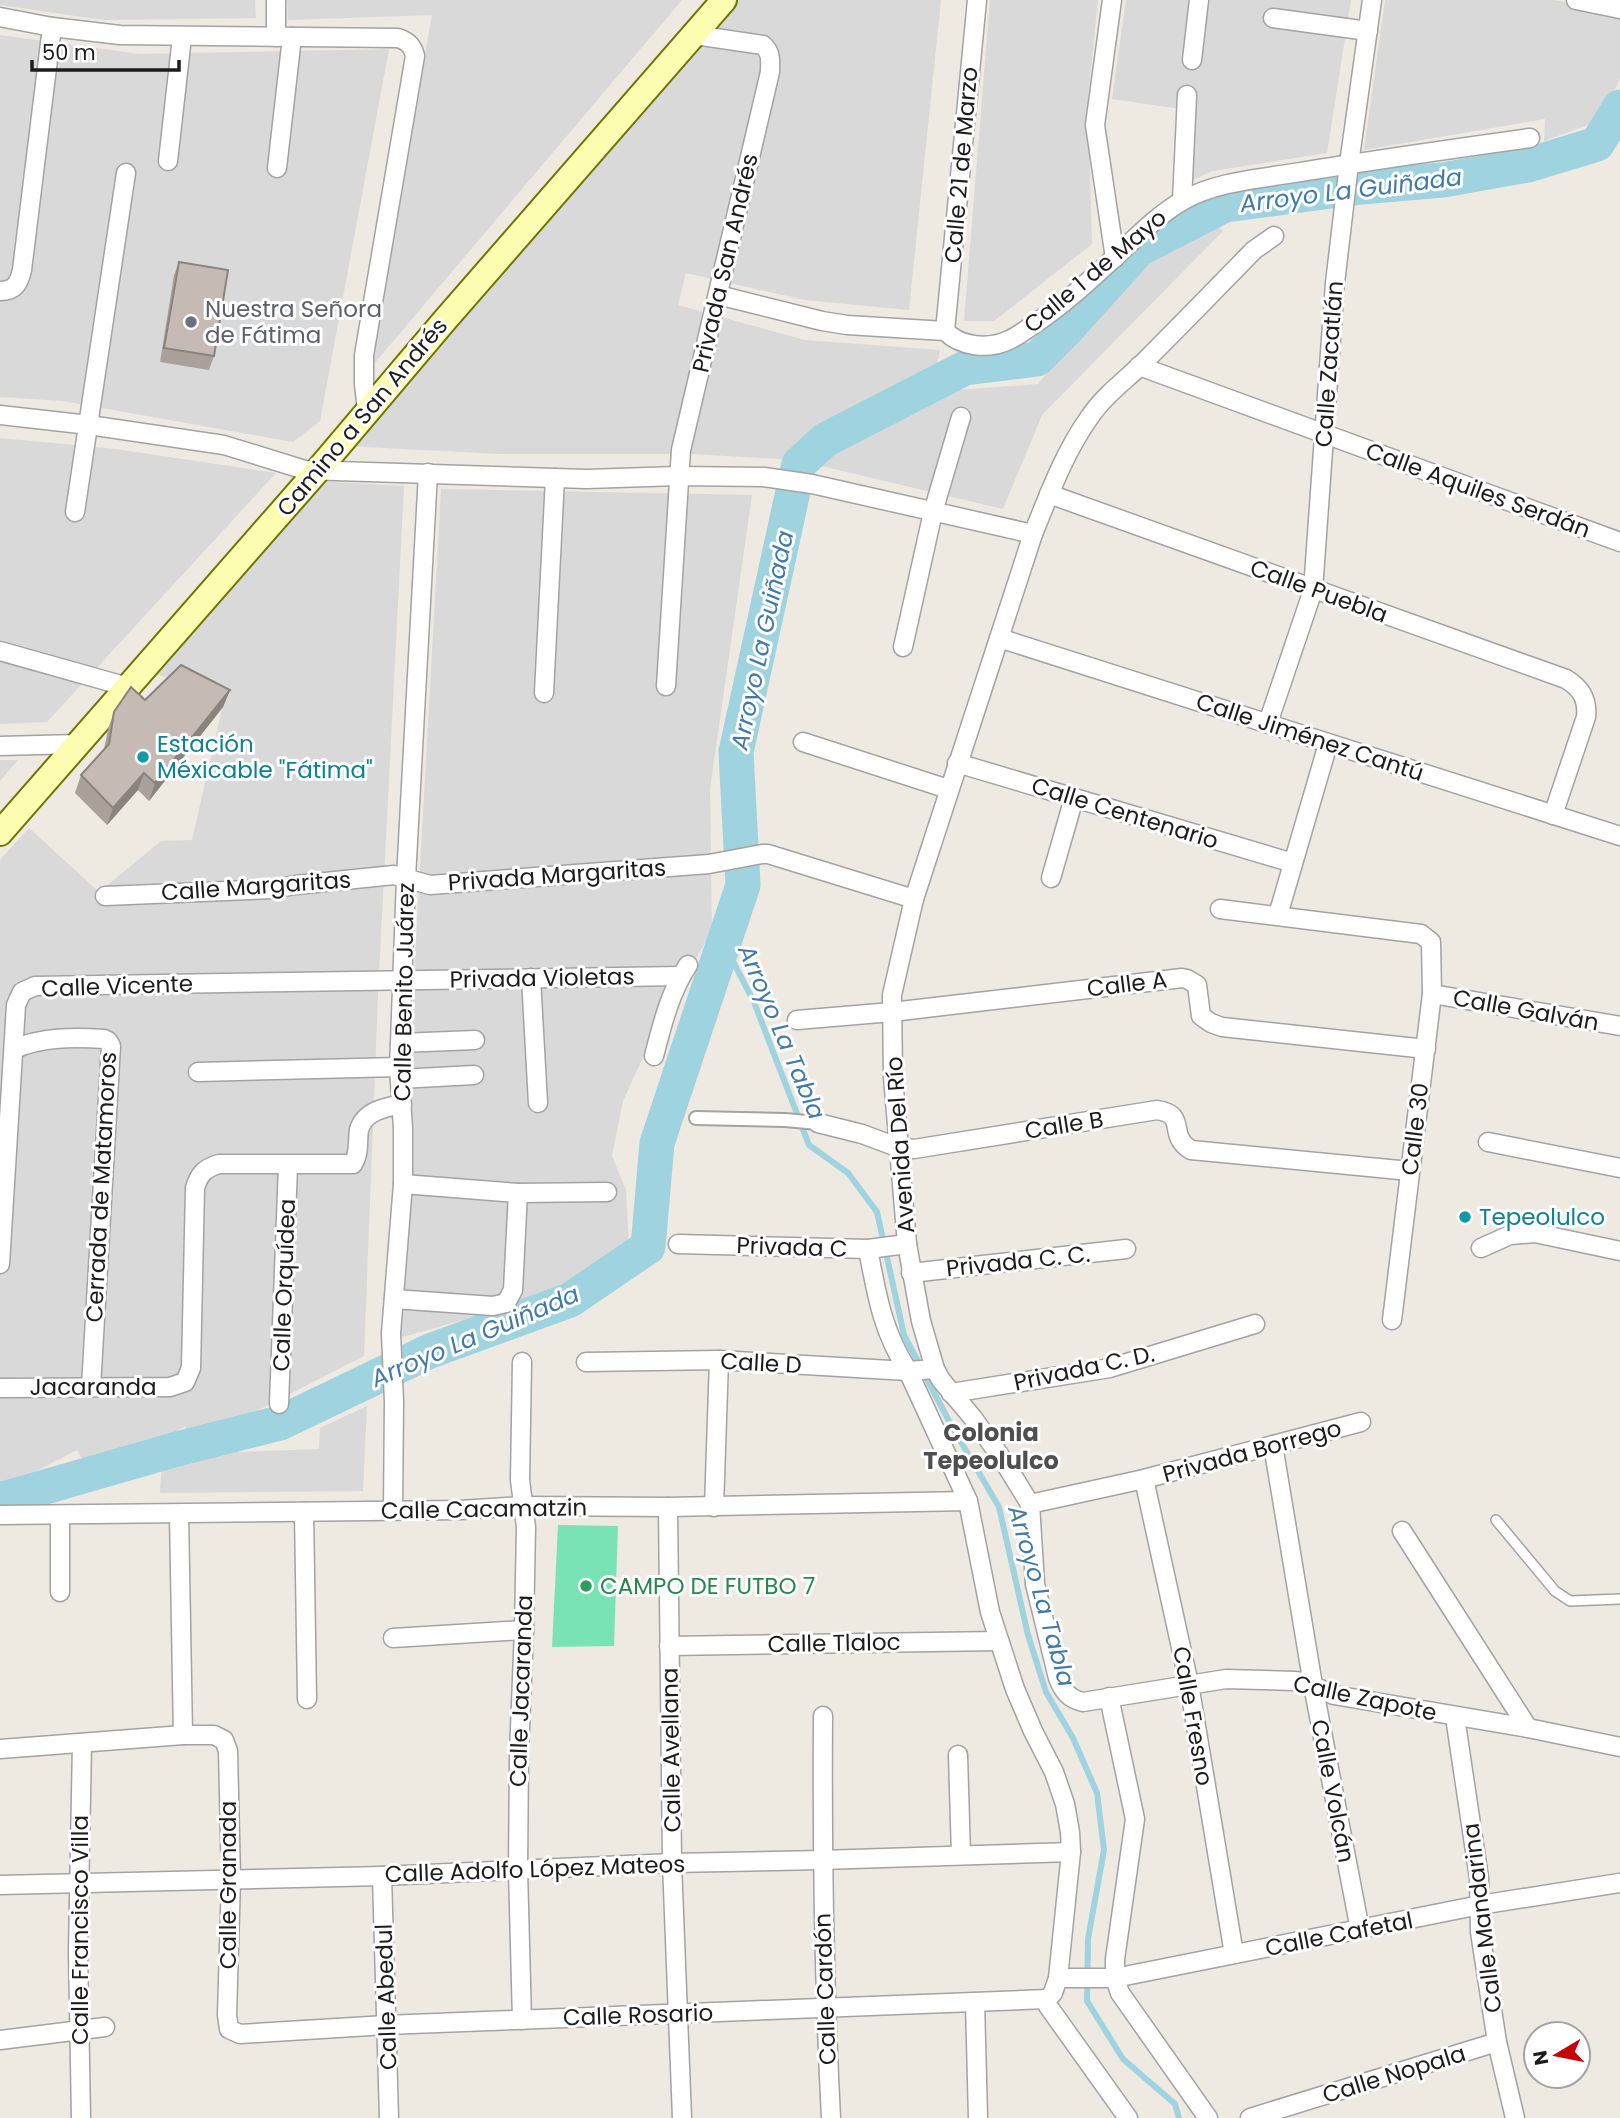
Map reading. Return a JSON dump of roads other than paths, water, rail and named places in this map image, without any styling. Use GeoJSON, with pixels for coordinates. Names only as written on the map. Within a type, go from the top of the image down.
{"type":"FeatureCollection","features":[{"type":"Feature","properties":{"kind":"main road","name":"Camino a San Andrés"},"geometry":{"type":"LineString","coordinates":[[0,833],[724,0]]}},
{"type":"Feature","properties":{"kind":"street"},"geometry":{"type":"LineString","coordinates":[[276,0],[284,37],[277,168]]}},
{"type":"Feature","properties":{"kind":"street","name":"Calle 21 de Marzo"},"geometry":{"type":"LineString","coordinates":[[946,331],[977,0]]}},
{"type":"Feature","properties":{"kind":"street"},"geometry":{"type":"LineString","coordinates":[[1112,0],[1095,125],[1115,258]]}},
{"type":"Feature","properties":{"kind":"street"},"geometry":{"type":"LineString","coordinates":[[1192,60],[1199,0]]}},
{"type":"Feature","properties":{"kind":"street","name":"Calle Zacatlán"},"geometry":{"type":"LineString","coordinates":[[1268,723],[1313,590],[1334,295],[1372,0]]}},
{"type":"Feature","properties":{"kind":"street"},"geometry":{"type":"LineString","coordinates":[[1576,0],[1620,9]]}},
{"type":"Feature","properties":{"kind":"street"},"geometry":{"type":"LineString","coordinates":[[0,17],[52,27],[120,35],[398,38],[411,44],[415,56],[364,355],[367,411]]}},
{"type":"Feature","properties":{"kind":"street"},"geometry":{"type":"LineString","coordinates":[[1273,18],[1368,31]]}},
{"type":"Feature","properties":{"kind":"street"},"geometry":{"type":"LineString","coordinates":[[0,291],[16,287],[22,270],[52,27]]}},
{"type":"Feature","properties":{"kind":"street","name":"Privada San Andrés"},"geometry":{"type":"LineString","coordinates":[[666,686],[681,450],[770,72],[771,58],[763,45],[695,35]]}},
{"type":"Feature","properties":{"kind":"street"},"geometry":{"type":"LineString","coordinates":[[168,161],[183,37]]}},
{"type":"Feature","properties":{"kind":"street"},"geometry":{"type":"LineString","coordinates":[[1182,201],[1187,95]]}},
{"type":"Feature","properties":{"kind":"street","name":"Calle 1 de Mayo"},"geometry":{"type":"LineString","coordinates":[[718,295],[834,323],[946,331],[964,344],[998,344],[1010,340],[1059,307],[1115,258],[1149,223],[1201,191],[1227,184],[1348,171],[1530,138]]}},
{"type":"Feature","properties":{"kind":"street"},"geometry":{"type":"LineString","coordinates":[[75,512],[126,173]]}},
{"type":"Feature","properties":{"kind":"street","name":"Avenida Del Río"},"geometry":{"type":"LineString","coordinates":[[1109,1697],[1083,1702],[1073,1700],[1062,1688],[1035,1584],[1030,1504],[973,1418],[951,1393],[921,1370],[921,1321],[911,1273],[900,1245],[892,1012],[896,975],[914,899],[948,789],[1033,534],[1065,459],[1088,418],[1104,399],[1254,250],[1274,236]]}},
{"type":"Feature","properties":{"kind":"street","name":"Calle Aquiles Serdán"},"geometry":{"type":"LineString","coordinates":[[1139,366],[1620,542]]}},
{"type":"Feature","properties":{"kind":"street"},"geometry":{"type":"LineString","coordinates":[[0,415],[223,445],[293,468],[555,478],[678,475],[779,479],[1033,534]]}},
{"type":"Feature","properties":{"kind":"street"},"geometry":{"type":"LineString","coordinates":[[903,647],[933,512],[961,417]]}},
{"type":"Feature","properties":{"kind":"street","name":"Calle Benito Juárez"},"geometry":{"type":"LineString","coordinates":[[393,1510],[391,1350],[403,1184],[400,1043],[406,878],[428,473]]}},
{"type":"Feature","properties":{"kind":"street"},"geometry":{"type":"LineString","coordinates":[[544,693],[555,478]]}},
{"type":"Feature","properties":{"kind":"street","name":"Calle Puebla"},"geometry":{"type":"LineString","coordinates":[[1049,494],[1566,679],[1584,695],[1586,717],[1553,815]]}},
{"type":"Feature","properties":{"kind":"street","name":"Calle Jiménez Cantú"},"geometry":{"type":"LineString","coordinates":[[999,638],[1620,836]]}},
{"type":"Feature","properties":{"kind":"street"},"geometry":{"type":"LineString","coordinates":[[0,651],[128,687]]}},
{"type":"Feature","properties":{"kind":"street"},"geometry":{"type":"LineString","coordinates":[[803,742],[948,789]]}},
{"type":"Feature","properties":{"kind":"street"},"geometry":{"type":"LineString","coordinates":[[0,746],[78,744]]}},
{"type":"Feature","properties":{"kind":"street"},"geometry":{"type":"LineString","coordinates":[[1220,909],[1278,915],[1328,744]]}},
{"type":"Feature","properties":{"kind":"street","name":"Calle Centenario"},"geometry":{"type":"LineString","coordinates":[[957,763],[1293,863]]}},
{"type":"Feature","properties":{"kind":"street"},"geometry":{"type":"LineString","coordinates":[[1051,878],[1074,799]]}},
{"type":"Feature","properties":{"kind":"street","name":"Privada Margaritas"},"geometry":{"type":"LineString","coordinates":[[406,878],[430,885],[715,863],[755,854],[768,854],[914,899]]}},
{"type":"Feature","properties":{"kind":"street","name":"Calle Margaritas"},"geometry":{"type":"LineString","coordinates":[[105,896],[272,889],[394,875],[406,878]]}},
{"type":"Feature","properties":{"kind":"street","name":"Calle 30"},"geometry":{"type":"LineString","coordinates":[[1278,915],[1421,934],[1429,939],[1433,948],[1432,994],[1426,1049],[1392,1320]]}},
{"type":"Feature","properties":{"kind":"street","name":"Privada Violetas"},"geometry":{"type":"LineString","coordinates":[[403,981],[685,971],[664,1020],[654,1056]]}},
{"type":"Feature","properties":{"kind":"street"},"geometry":{"type":"LineString","coordinates":[[531,978],[538,1103]]}},
{"type":"Feature","properties":{"kind":"street","name":"Calle A"},"geometry":{"type":"LineString","coordinates":[[797,1020],[892,1012],[1187,978],[1199,989],[1201,1016],[1222,1027],[1426,1049]]}},
{"type":"Feature","properties":{"kind":"street","name":"Calle Vicente"},"geometry":{"type":"LineString","coordinates":[[0,1264],[17,998],[22,992],[35,986],[403,981]]}},
{"type":"Feature","properties":{"kind":"street","name":"Calle Galván"},"geometry":{"type":"LineString","coordinates":[[1432,994],[1620,1026]]}},
{"type":"Feature","properties":{"kind":"street","name":"Cerrada de Matamoros"},"geometry":{"type":"LineString","coordinates":[[14,1049],[46,1039],[100,1039],[108,1041],[111,1046],[91,1387]]}},
{"type":"Feature","properties":{"kind":"street"},"geometry":{"type":"LineString","coordinates":[[400,1043],[475,1040]]}},
{"type":"Feature","properties":{"kind":"street"},"geometry":{"type":"LineString","coordinates":[[198,1072],[474,1075]]}},
{"type":"Feature","properties":{"kind":"street","name":"Calle Orquídea"},"geometry":{"type":"LineString","coordinates":[[186,1382],[191,1368],[195,1188],[203,1171],[219,1164],[353,1164],[358,1153],[360,1128],[365,1119],[377,1111],[402,1104]]}},
{"type":"Feature","properties":{"kind":"street","name":"Calle B"},"geometry":{"type":"LineString","coordinates":[[696,1118],[818,1123],[862,1134],[897,1147],[914,1149],[1157,1110],[1169,1112],[1173,1116],[1180,1140],[1191,1150],[1410,1171]]}},
{"type":"Feature","properties":{"kind":"street"},"geometry":{"type":"LineString","coordinates":[[1488,1142],[1620,1168]]}},
{"type":"Feature","properties":{"kind":"street","name":"Calle Orquídea"},"geometry":{"type":"LineString","coordinates":[[279,1404],[288,1165]]}},
{"type":"Feature","properties":{"kind":"street"},"geometry":{"type":"LineString","coordinates":[[403,1184],[518,1193],[607,1192]]}},
{"type":"Feature","properties":{"kind":"street"},"geometry":{"type":"LineString","coordinates":[[394,1299],[493,1306],[506,1303],[513,1290],[518,1193]]}},
{"type":"Feature","properties":{"kind":"street"},"geometry":{"type":"LineString","coordinates":[[1481,1248],[1510,1235],[1535,1233],[1620,1251]]}},
{"type":"Feature","properties":{"kind":"street","name":"Privada C"},"geometry":{"type":"LineString","coordinates":[[678,1244],[870,1249],[900,1245]]}},
{"type":"Feature","properties":{"kind":"street"},"geometry":{"type":"LineString","coordinates":[[870,1249],[878,1306],[897,1354],[921,1370],[968,1501],[990,1612],[1014,1689],[1054,1772],[1065,1804],[1071,1852],[1065,1978],[1047,1999],[1052,2011],[1128,2118]]}},
{"type":"Feature","properties":{"kind":"street","name":"Privada C. C."},"geometry":{"type":"LineString","coordinates":[[911,1273],[1126,1249]]}},
{"type":"Feature","properties":{"kind":"street","name":"Privada C. D."},"geometry":{"type":"LineString","coordinates":[[951,1393],[1110,1368],[1255,1324]]}},
{"type":"Feature","properties":{"kind":"street"},"geometry":{"type":"LineString","coordinates":[[714,1507],[719,1360]]}},
{"type":"Feature","properties":{"kind":"street","name":"Calle D"},"geometry":{"type":"LineString","coordinates":[[586,1362],[719,1360],[921,1370]]}},
{"type":"Feature","properties":{"kind":"street","name":"Calle Jacaranda"},"geometry":{"type":"LineString","coordinates":[[522,1362],[520,1480],[526,1527],[517,1870],[522,2020]]}},
{"type":"Feature","properties":{"kind":"street","name":"Jacaranda"},"geometry":{"type":"LineString","coordinates":[[0,1388],[170,1387],[186,1382]]}},
{"type":"Feature","properties":{"kind":"street","name":"Privada Borrego"},"geometry":{"type":"LineString","coordinates":[[1030,1504],[1144,1479],[1361,1422]]}},
{"type":"Feature","properties":{"kind":"street","name":"Calle Volcán"},"geometry":{"type":"LineString","coordinates":[[1273,1444],[1313,1685],[1360,1930]]}},
{"type":"Feature","properties":{"kind":"street","name":"Calle Fresno"},"geometry":{"type":"LineString","coordinates":[[1144,1479],[1189,1684],[1234,1954]]}},
{"type":"Feature","properties":{"kind":"street","name":"Calle Cacamatzin"},"geometry":{"type":"LineString","coordinates":[[0,1515],[460,1510],[524,1506],[714,1507],[968,1501]]}},
{"type":"Feature","properties":{"kind":"street","name":"Calle Avellana"},"geometry":{"type":"LineString","coordinates":[[668,1507],[672,1863],[682,2118]]}},
{"type":"Feature","properties":{"kind":"street"},"geometry":{"type":"LineString","coordinates":[[304,1512],[307,1699]]}},
{"type":"Feature","properties":{"kind":"street"},"geometry":{"type":"LineString","coordinates":[[0,1749],[183,1735],[178,1514]]}},
{"type":"Feature","properties":{"kind":"street"},"geometry":{"type":"LineString","coordinates":[[60,1515],[60,1592]]}},
{"type":"Feature","properties":{"kind":"street"},"geometry":{"type":"LineString","coordinates":[[1402,1531],[1528,1728]]}},
{"type":"Feature","properties":{"kind":"street"},"geometry":{"type":"LineString","coordinates":[[393,1638],[524,1630]]}},
{"type":"Feature","properties":{"kind":"street","name":"Calle Tlaloc"},"geometry":{"type":"LineString","coordinates":[[670,1646],[999,1641]]}},
{"type":"Feature","properties":{"kind":"street","name":"Calle Zapote"},"geometry":{"type":"LineString","coordinates":[[1109,1697],[1226,1679],[1294,1681],[1313,1685],[1334,1695],[1528,1728],[1620,1747]]}},
{"type":"Feature","properties":{"kind":"street"},"geometry":{"type":"LineString","coordinates":[[1109,1697],[1135,1819],[1110,1978],[1208,2118]]}},
{"type":"Feature","properties":{"kind":"street","name":"Calle Cardón"},"geometry":{"type":"LineString","coordinates":[[823,1716],[821,1860],[831,2118]]}},
{"type":"Feature","properties":{"kind":"street","name":"Calle Mandarina"},"geometry":{"type":"LineString","coordinates":[[1455,1717],[1479,1878],[1480,1931],[1497,2042],[1515,2118]]}},
{"type":"Feature","properties":{"kind":"street","name":"Calle Granada"},"geometry":{"type":"LineString","coordinates":[[183,1735],[214,1735],[225,1740],[228,1751],[231,1879],[227,2015],[229,2029]]}},
{"type":"Feature","properties":{"kind":"street","name":"Calle Francisco Villa"},"geometry":{"type":"LineString","coordinates":[[81,2118],[79,1884],[82,1743]]}},
{"type":"Feature","properties":{"kind":"street"},"geometry":{"type":"LineString","coordinates":[[958,1755],[961,1855]]}},
{"type":"Feature","properties":{"kind":"street","name":"Calle Adolfo López Mateos"},"geometry":{"type":"LineString","coordinates":[[0,1885],[382,1876],[672,1863],[1071,1852]]}},
{"type":"Feature","properties":{"kind":"street","name":"Calle Abedul"},"geometry":{"type":"LineString","coordinates":[[382,1876],[389,2118]]}},
{"type":"Feature","properties":{"kind":"street","name":"Calle Cafetal"},"geometry":{"type":"LineString","coordinates":[[1065,1978],[1110,1978],[1480,1905],[1619,1883]]}},
{"type":"Feature","properties":{"kind":"street","name":"Calle Rosario"},"geometry":{"type":"LineString","coordinates":[[229,2029],[240,2034],[386,2025],[1047,1999]]}},
{"type":"Feature","properties":{"kind":"street"},"geometry":{"type":"LineString","coordinates":[[975,2002],[978,2118]]}},
{"type":"Feature","properties":{"kind":"street"},"geometry":{"type":"LineString","coordinates":[[0,2040],[105,2027]]}},
{"type":"Feature","properties":{"kind":"street","name":"Calle Nopala"},"geometry":{"type":"LineString","coordinates":[[1250,2118],[1497,2042]]}},
{"type":"Feature","properties":{"kind":"lane"},"geometry":{"type":"LineString","coordinates":[[1496,1520],[1555,1591],[1570,1601],[1620,1599]]}},
{"type":"Feature","properties":{"kind":"waterway","name":"Arroyo La Guiñada"},"geometry":{"type":"LineString","coordinates":[[0,1500],[177,1449],[280,1423],[430,1351],[570,1300],[648,1247],[657,1143],[743,885],[736,752],[799,464],[825,440],[965,368],[1037,359],[1139,249],[1225,205],[1361,187],[1443,180],[1528,165],[1597,144],[1620,107]]}},
{"type":"Feature","properties":{"kind":"waterway","name":"Arroyo La Tabla"},"geometry":{"type":"LineString","coordinates":[[723,942],[754,1002],[809,1145],[848,1173],[877,1212],[904,1335],[950,1423],[999,1507],[1028,1635],[1046,1692],[1073,1738],[1097,1793],[1104,1850],[1088,1939],[1087,2001],[1123,2059],[1175,2104],[1179,2118]]}},
{"type":"Feature","properties":{"kind":"place","name":"Nuestra Señora de Fátima"},"geometry":{"type":"Point","coordinates":[191,322]}},
{"type":"Feature","properties":{"kind":"place","name":"Estación Méxicable \"Fátima\""},"geometry":{"type":"Point","coordinates":[143,757]}},
{"type":"Feature","properties":{"kind":"place","name":"Tepeolulco"},"geometry":{"type":"Point","coordinates":[1465,1217]}},
{"type":"Feature","properties":{"kind":"place","name":"CAMPO DE FUTBO 7"},"geometry":{"type":"Point","coordinates":[586,1586]}},
{"type":"Feature","properties":{"kind":"district","name":"Colonia Tepeolulco"},"geometry":{"type":"Point","coordinates":[991,1446]}}]}
